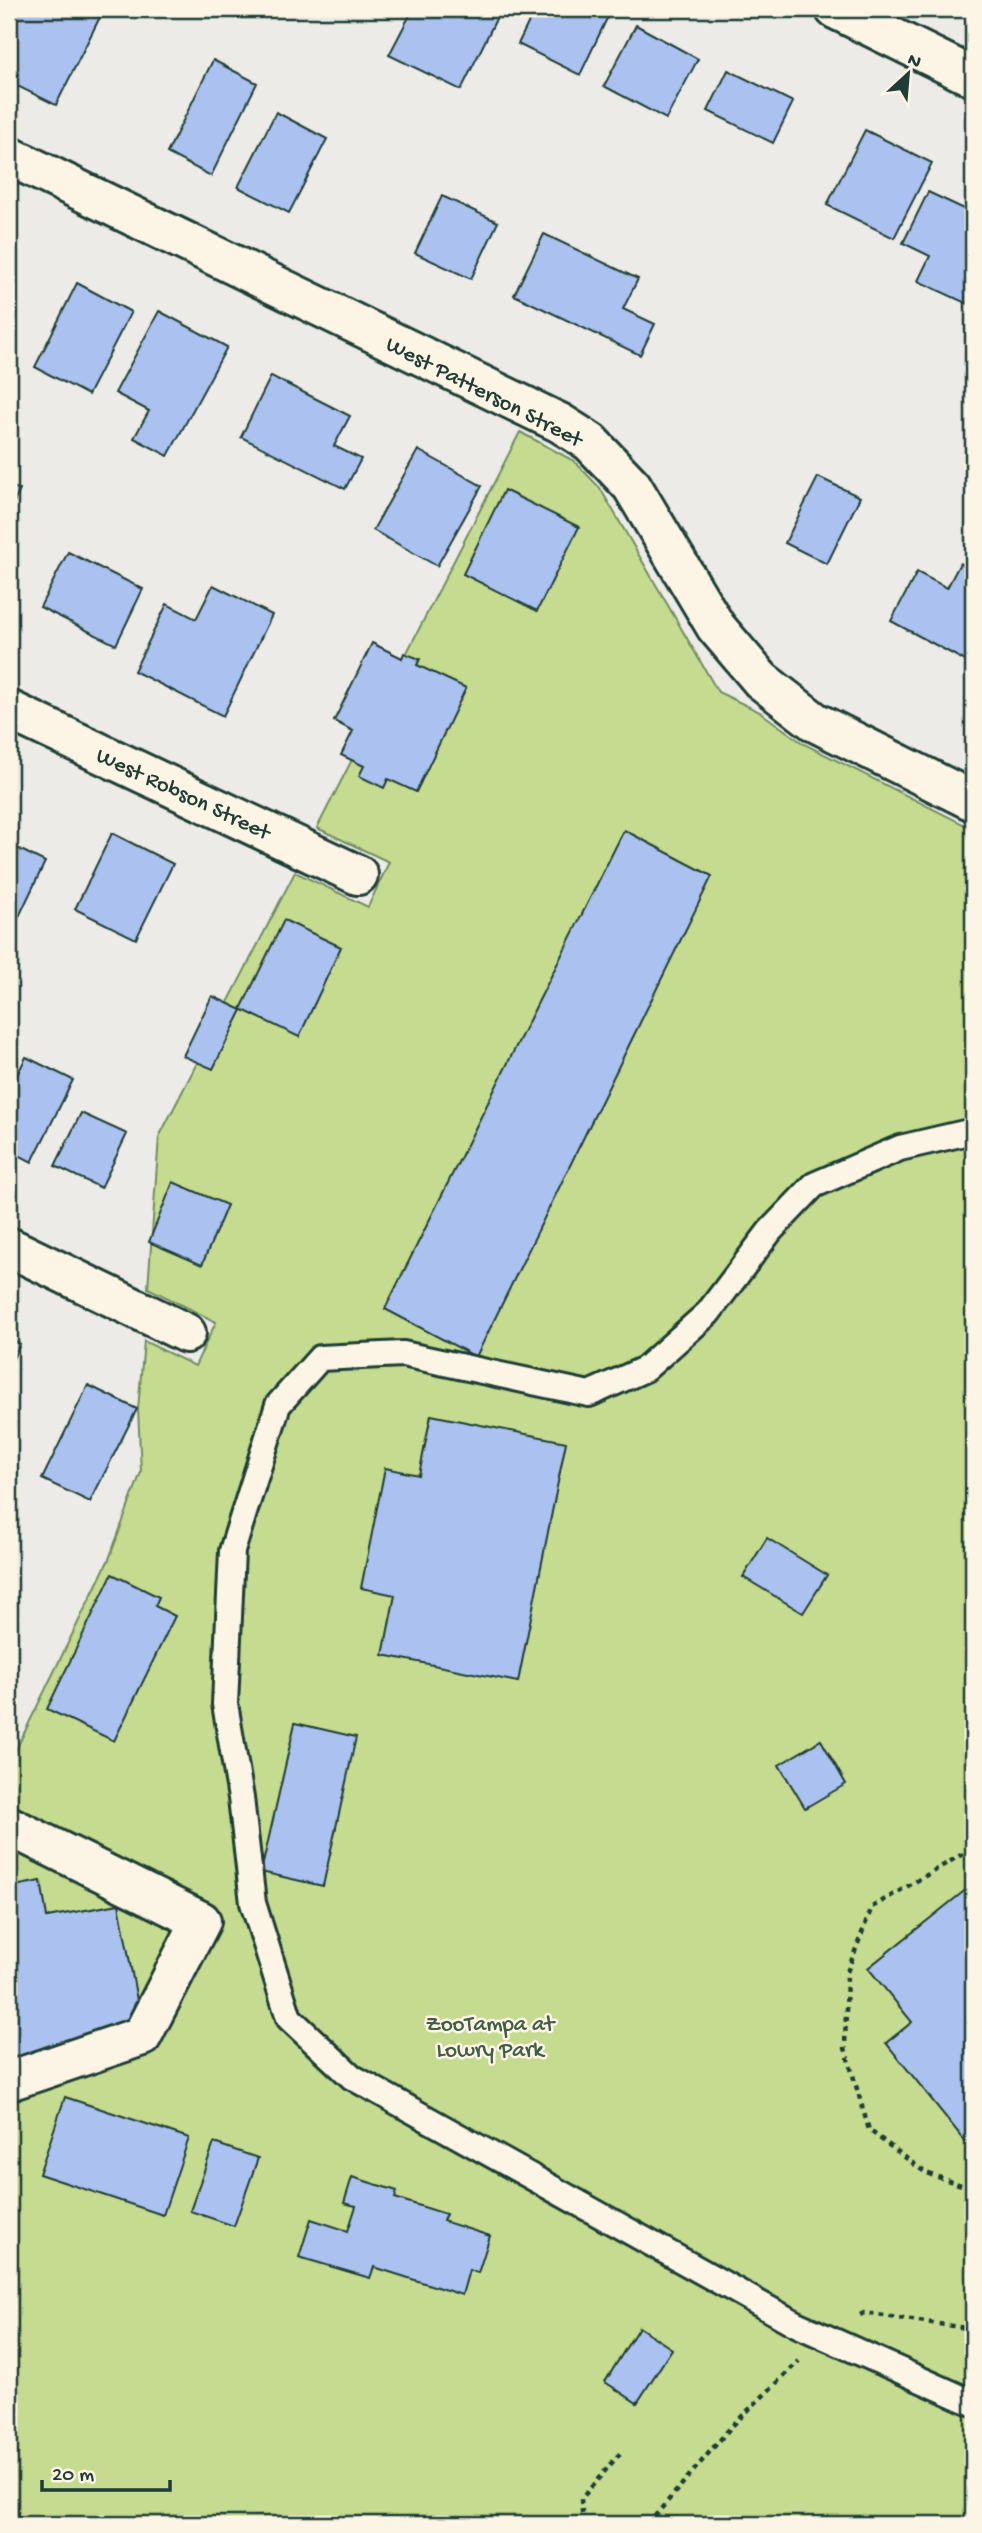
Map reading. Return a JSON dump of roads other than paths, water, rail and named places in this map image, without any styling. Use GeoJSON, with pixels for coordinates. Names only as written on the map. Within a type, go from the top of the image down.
{"type":"FeatureCollection","features":[{"type":"Feature","properties":{"kind":"street"},"geometry":{"type":"LineString","coordinates":[[835,9],[973,77]]}},
{"type":"Feature","properties":{"kind":"street","name":"West Patterson Street"},"geometry":{"type":"LineString","coordinates":[[9,156],[547,417],[590,442],[612,462],[632,486],[716,627],[761,680],[814,722],[973,801]]}},
{"type":"Feature","properties":{"kind":"street","name":"West Robson Street"},"geometry":{"type":"LineString","coordinates":[[9,710],[358,875]]}},
{"type":"Feature","properties":{"kind":"street"},"geometry":{"type":"LineString","coordinates":[[9,1247],[186,1333]]}},
{"type":"Feature","properties":{"kind":"street"},"geometry":{"type":"LineString","coordinates":[[9,1826],[201,1921],[142,2036],[9,2081]]}},
{"type":"Feature","properties":{"kind":"lane"},"geometry":{"type":"LineString","coordinates":[[973,1131],[900,1148],[814,1185],[769,1231],[708,1313],[645,1369],[589,1394],[403,1354],[320,1358],[278,1405],[232,1551],[225,1704],[241,1798],[253,1903],[289,2018],[352,2077],[796,2324],[973,2403]]}},
{"type":"Feature","properties":{"kind":"park label","name":"ZooTampa at Lowry Park"},"geometry":{"type":"Point","coordinates":[490,2035]}}]}
